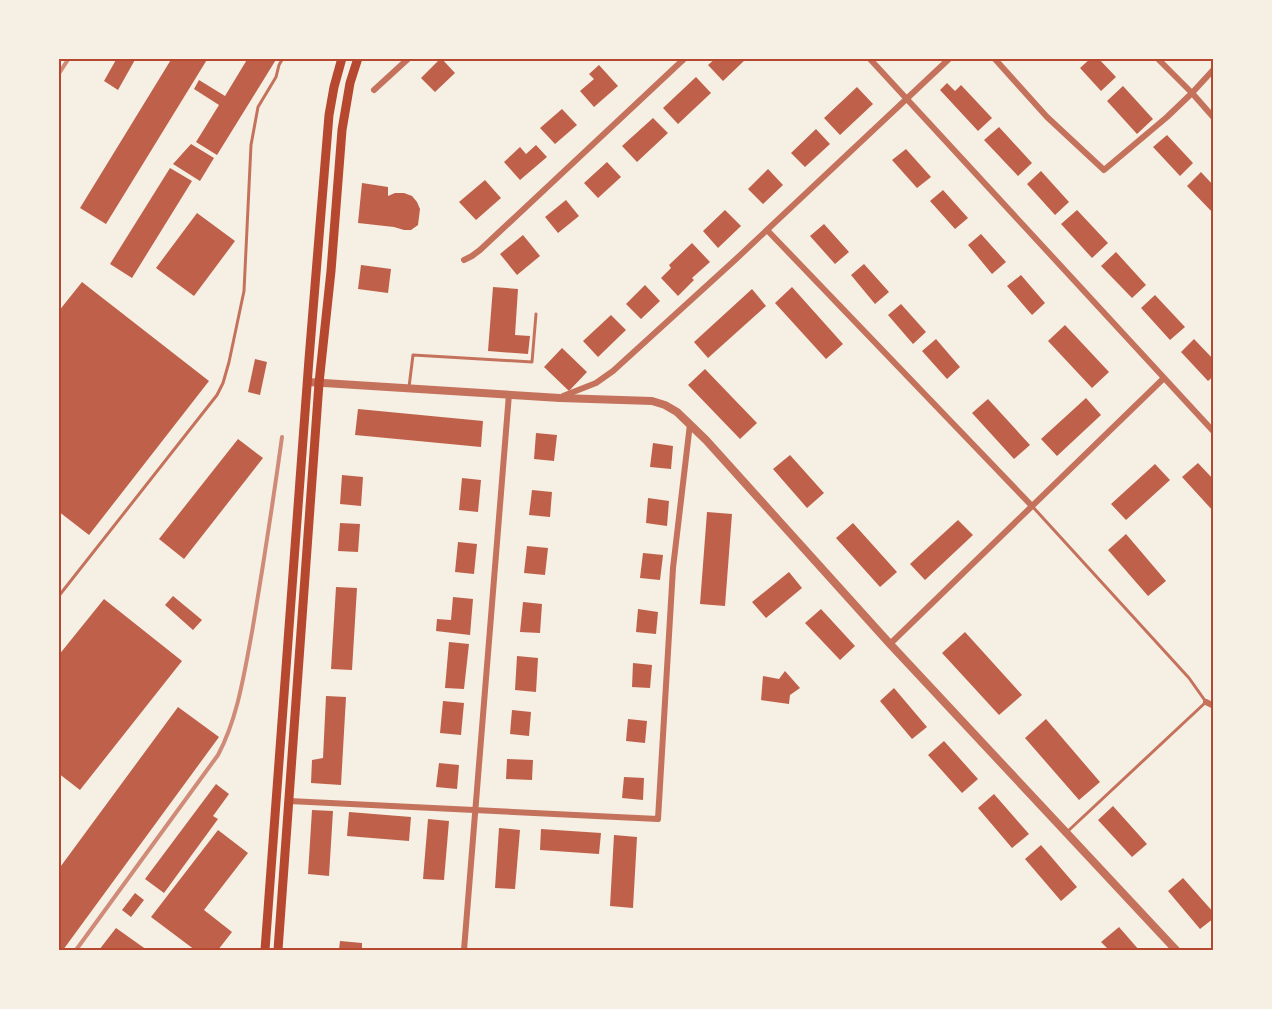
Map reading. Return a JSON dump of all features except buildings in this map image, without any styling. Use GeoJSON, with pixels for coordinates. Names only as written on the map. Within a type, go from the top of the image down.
{"type":"FeatureCollection","features":[{"type":"Feature","properties":{"kind":"main road"},"geometry":{"type":"LineString","coordinates":[[265,951],[329,115],[342,58]]}},
{"type":"Feature","properties":{"kind":"main road"},"geometry":{"type":"LineString","coordinates":[[278,951],[319,383],[331,271],[342,130],[350,83],[358,58]]}},
{"type":"Feature","properties":{"kind":"street"},"geometry":{"type":"LineString","coordinates":[[374,90],[409,58]]}},
{"type":"Feature","properties":{"kind":"street"},"geometry":{"type":"LineString","coordinates":[[464,260],[480,250],[684,58]]}},
{"type":"Feature","properties":{"kind":"street"},"geometry":{"type":"LineString","coordinates":[[869,58],[1214,432]]}},
{"type":"Feature","properties":{"kind":"street"},"geometry":{"type":"LineString","coordinates":[[560,398],[596,383],[613,371],[950,58]]}},
{"type":"Feature","properties":{"kind":"street"},"geometry":{"type":"LineString","coordinates":[[994,58],[1047,117],[1104,170],[1167,117],[1214,69]]}},
{"type":"Feature","properties":{"kind":"street"},"geometry":{"type":"LineString","coordinates":[[1157,58],[1214,118]]}},
{"type":"Feature","properties":{"kind":"street"},"geometry":{"type":"LineString","coordinates":[[767,230],[1032,506]]}},
{"type":"Feature","properties":{"kind":"street"},"geometry":{"type":"LineString","coordinates":[[890,644],[1164,378]]}},
{"type":"Feature","properties":{"kind":"street"},"geometry":{"type":"LineString","coordinates":[[308,382],[560,398],[652,401],[677,412],[706,440],[890,644],[1176,951]]}},
{"type":"Feature","properties":{"kind":"street"},"geometry":{"type":"LineString","coordinates":[[464,951],[509,394]]}},
{"type":"Feature","properties":{"kind":"street"},"geometry":{"type":"LineString","coordinates":[[289,801],[658,819],[673,568],[690,424]]}},
{"type":"Feature","properties":{"kind":"street"},"geometry":{"type":"LineString","coordinates":[[1206,702],[1214,706]]}},
{"type":"Feature","properties":{"kind":"lane"},"geometry":{"type":"LineString","coordinates":[[58,597],[217,395],[223,383],[244,291],[251,145],[258,107],[276,77],[283,58]]}},
{"type":"Feature","properties":{"kind":"lane"},"geometry":{"type":"LineString","coordinates":[[409,388],[414,355],[531,362],[536,314]]}},
{"type":"Feature","properties":{"kind":"lane"},"geometry":{"type":"LineString","coordinates":[[1032,506],[1190,678],[1206,702],[1066,833]]}},
{"type":"Feature","properties":{"kind":"railway"},"geometry":{"type":"LineString","coordinates":[[58,75],[69,58]]}},
{"type":"Feature","properties":{"kind":"railway"},"geometry":{"type":"LineString","coordinates":[[76,950],[218,755],[225,741],[240,695],[246,664],[282,437]]}}]}
